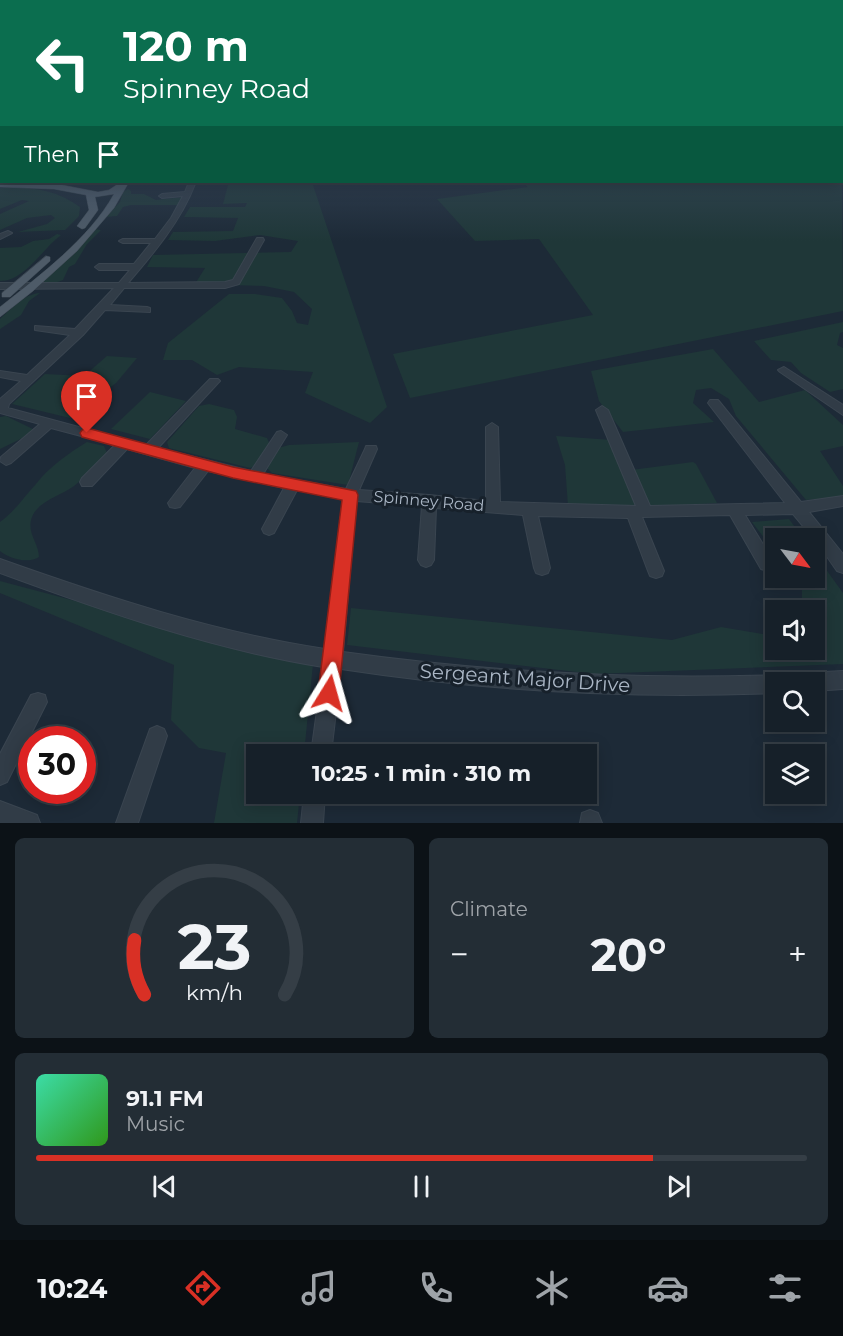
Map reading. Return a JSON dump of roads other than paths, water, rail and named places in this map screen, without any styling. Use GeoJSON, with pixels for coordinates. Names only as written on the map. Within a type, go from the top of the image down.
{"type":"FeatureCollection","features":[{"type":"Feature","properties":{"kind":"main road"},"geometry":{"type":"LineString","coordinates":[[0,185],[65,184],[90,195],[106,195],[123,184]]}},
{"type":"Feature","properties":{"kind":"main road"},"geometry":{"type":"LineString","coordinates":[[0,313],[32,287],[97,223],[112,204],[123,184]]}},
{"type":"Feature","properties":{"kind":"main road"},"geometry":{"type":"LineString","coordinates":[[0,300],[85,223],[94,210],[90,195]]}},
{"type":"Feature","properties":{"kind":"street","name":"Spinney Road"},"geometry":{"type":"LineString","coordinates":[[192,183],[184,206],[123,287],[79,333],[3,403],[1,410],[254,477],[350,495],[529,510],[639,512],[798,508],[843,501]]}},
{"type":"Feature","properties":{"kind":"street"},"geometry":{"type":"LineString","coordinates":[[162,196],[188,194]]}},
{"type":"Feature","properties":{"kind":"street"},"geometry":{"type":"LineString","coordinates":[[0,286],[225,285],[236,282],[260,240]]}},
{"type":"Feature","properties":{"kind":"street"},"geometry":{"type":"LineString","coordinates":[[123,241],[157,241]]}},
{"type":"Feature","properties":{"kind":"street"},"geometry":{"type":"LineString","coordinates":[[99,267],[138,267]]}},
{"type":"Feature","properties":{"kind":"street"},"geometry":{"type":"LineString","coordinates":[[104,307],[147,310]]}},
{"type":"Feature","properties":{"kind":"street"},"geometry":{"type":"LineString","coordinates":[[39,328],[79,333]]}},
{"type":"Feature","properties":{"kind":"street"},"geometry":{"type":"LineString","coordinates":[[784,370],[843,411]]}},
{"type":"Feature","properties":{"kind":"street"},"geometry":{"type":"LineString","coordinates":[[0,374],[30,379]]}},
{"type":"Feature","properties":{"kind":"street"},"geometry":{"type":"LineString","coordinates":[[148,450],[214,381]]}},
{"type":"Feature","properties":{"kind":"street"},"geometry":{"type":"LineString","coordinates":[[714,403],[843,566]]}},
{"type":"Feature","properties":{"kind":"street"},"geometry":{"type":"LineString","coordinates":[[602,410],[639,512],[656,571]]}},
{"type":"Feature","properties":{"kind":"street"},"geometry":{"type":"LineString","coordinates":[[6,460],[49,423]]}},
{"type":"Feature","properties":{"kind":"street"},"geometry":{"type":"LineString","coordinates":[[492,427],[493,507]]}},
{"type":"Feature","properties":{"kind":"street"},"geometry":{"type":"LineString","coordinates":[[254,477],[281,435]]}},
{"type":"Feature","properties":{"kind":"street"},"geometry":{"type":"LineString","coordinates":[[87,482],[125,444]]}},
{"type":"Feature","properties":{"kind":"street"},"geometry":{"type":"LineString","coordinates":[[322,744],[350,495],[371,449]]}},
{"type":"Feature","properties":{"kind":"street"},"geometry":{"type":"LineString","coordinates":[[174,503],[205,465]]}},
{"type":"Feature","properties":{"kind":"street"},"geometry":{"type":"LineString","coordinates":[[269,529],[293,484]]}},
{"type":"Feature","properties":{"kind":"street"},"geometry":{"type":"LineString","coordinates":[[426,560],[429,500]]}},
{"type":"Feature","properties":{"kind":"street"},"geometry":{"type":"LineString","coordinates":[[734,509],[765,561]]}},
{"type":"Feature","properties":{"kind":"street"},"geometry":{"type":"LineString","coordinates":[[529,510],[542,568]]}},
{"type":"Feature","properties":{"kind":"street","name":"Sergeant Major Drive"},"geometry":{"type":"LineString","coordinates":[[0,566],[111,607],[242,642],[333,661],[502,680],[701,688],[765,685]]}},
{"type":"Feature","properties":{"kind":"street"},"geometry":{"type":"LineString","coordinates":[[825,681],[843,680]]}},
{"type":"Feature","properties":{"kind":"street"},"geometry":{"type":"LineString","coordinates":[[0,776],[38,702]]}},
{"type":"Feature","properties":{"kind":"street"},"geometry":{"type":"LineString","coordinates":[[127,823],[157,736]]}},
{"type":"Feature","properties":{"kind":"street"},"geometry":{"type":"LineString","coordinates":[[312,823],[314,804]]}},
{"type":"Feature","properties":{"kind":"street"},"geometry":{"type":"LineString","coordinates":[[0,812],[29,823]]}}]}
